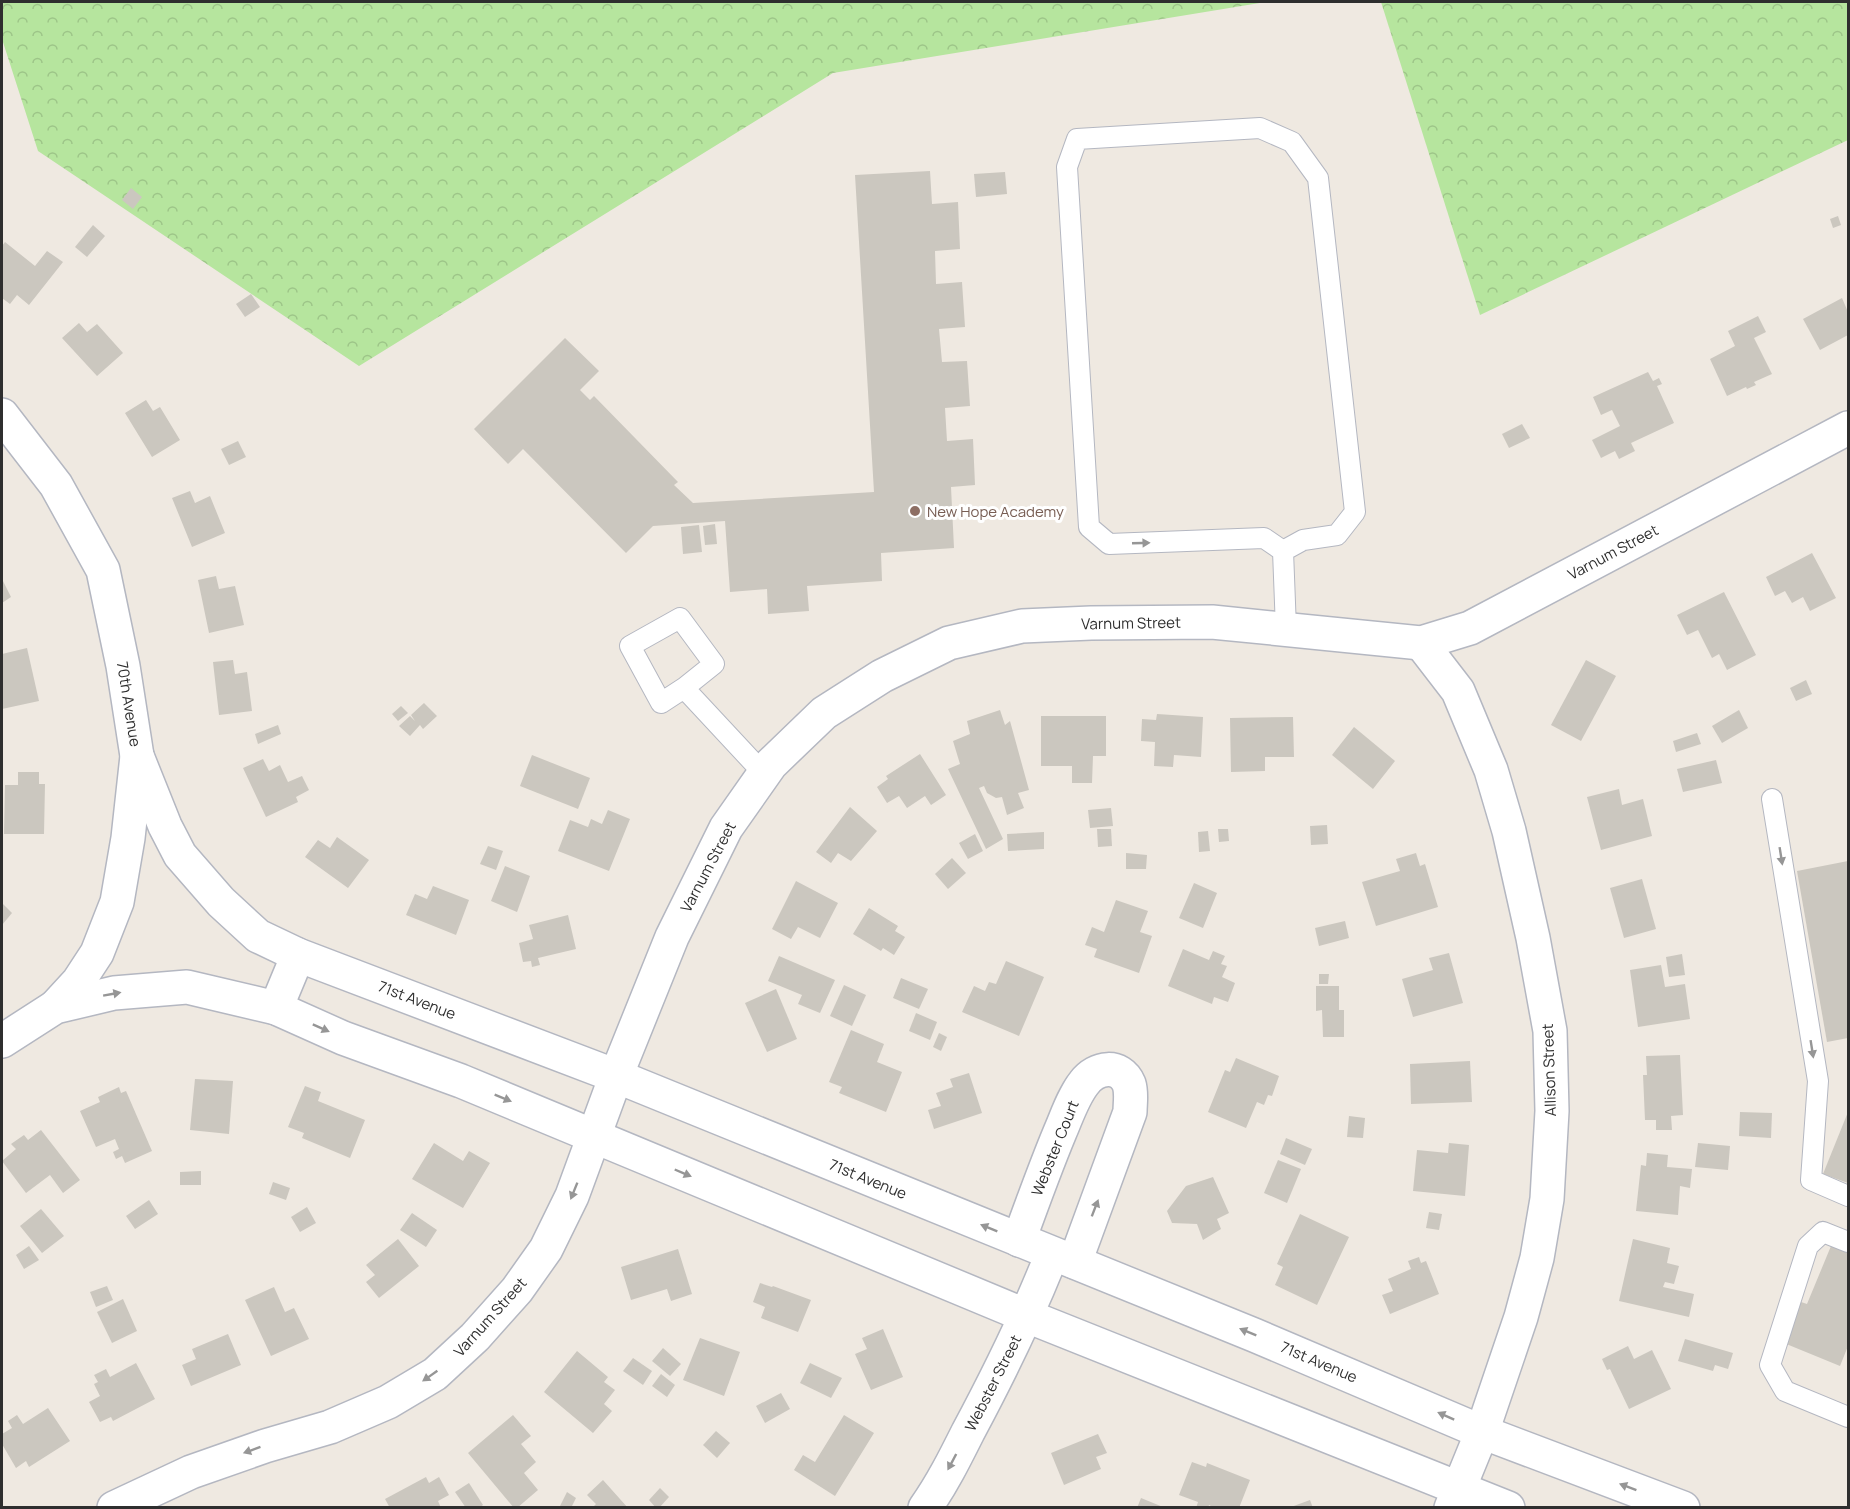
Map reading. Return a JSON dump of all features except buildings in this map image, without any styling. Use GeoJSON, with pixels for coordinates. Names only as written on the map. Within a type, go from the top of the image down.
{"type":"FeatureCollection","features":[{"type":"Feature","properties":{"kind":"street","name":"70th Avenue"},"geometry":{"type":"LineString","coordinates":[[2,415],[56,484],[104,570],[123,666],[137,756],[128,838],[117,902],[97,953],[78,982],[55,1007]]}},
{"type":"Feature","properties":{"kind":"street","name":"Varnum Street"},"geometry":{"type":"LineString","coordinates":[[114,1508],[191,1472],[339,1423],[388,1402],[435,1374],[475,1337],[517,1290],[546,1249],[572,1196],[616,1076],[672,937],[726,828],[771,764],[824,713],[882,675],[949,643],[1022,627],[1212,622],[1421,643],[1470,628],[1848,428]]}},
{"type":"Feature","properties":{"kind":"street","name":"Allison Street"},"geometry":{"type":"LineString","coordinates":[[1421,643],[1458,691],[1491,770],[1509,831],[1533,939],[1550,1031],[1552,1110],[1545,1211],[1537,1258],[1521,1317],[1482,1432],[1456,1498]]}},
{"type":"Feature","properties":{"kind":"street","name":"71st Avenue"},"geometry":{"type":"LineString","coordinates":[[137,756],[165,826],[180,855],[221,902],[258,936],[298,955],[616,1076],[1342,1371],[1482,1432],[1683,1508]]}},
{"type":"Feature","properties":{"kind":"street"},"geometry":{"type":"LineString","coordinates":[[276,1008],[298,955]]}},
{"type":"Feature","properties":{"kind":"street"},"geometry":{"type":"LineString","coordinates":[[2,1041],[55,1007],[114,993],[187,987],[276,1008],[343,1038],[460,1081],[595,1136],[1456,1498],[1508,1508]]}},
{"type":"Feature","properties":{"kind":"street","name":"Webster Court"},"geometry":{"type":"LineString","coordinates":[[1019,1240],[1043,1172],[1076,1096],[1085,1081],[1097,1070],[1111,1069],[1129,1083],[1130,1112],[1063,1258]]}},
{"type":"Feature","properties":{"kind":"street","name":"Webster Street"},"geometry":{"type":"LineString","coordinates":[[925,1508],[962,1444],[1027,1316],[1063,1258]]}},
{"type":"Feature","properties":{"kind":"lane"},"geometry":{"type":"LineString","coordinates":[[1260,128],[1292,142],[1318,178],[1355,512],[1337,535],[1303,540],[1283,551],[1264,538],[1109,544],[1089,527],[1067,167],[1077,139],[1260,128]]}},
{"type":"Feature","properties":{"kind":"lane"},"geometry":{"type":"LineString","coordinates":[[1283,551],[1286,629]]}},
{"type":"Feature","properties":{"kind":"lane"},"geometry":{"type":"LineString","coordinates":[[684,688],[765,774]]}},
{"type":"Feature","properties":{"kind":"lane"},"geometry":{"type":"LineString","coordinates":[[1772,799],[1818,1081],[1811,1180],[1848,1196]]}},
{"type":"Feature","properties":{"kind":"lane"},"geometry":{"type":"LineString","coordinates":[[1848,1242],[1823,1232],[1808,1246],[1770,1365],[1785,1391],[1848,1417]]}},
{"type":"Feature","properties":{"kind":"green space"},"geometry":{"type":"Polygon","coordinates":[[[2,2],[1266,2],[833,73],[359,366],[38,151],[2,39],[2,2]]]}},
{"type":"Feature","properties":{"kind":"green space"},"geometry":{"type":"Polygon","coordinates":[[[1381,2],[1848,2],[1848,140],[1480,315],[1381,2]]]}},
{"type":"Feature","properties":{"kind":"place","name":"New Hope Academy"},"geometry":{"type":"Point","coordinates":[915,511]}}]}
